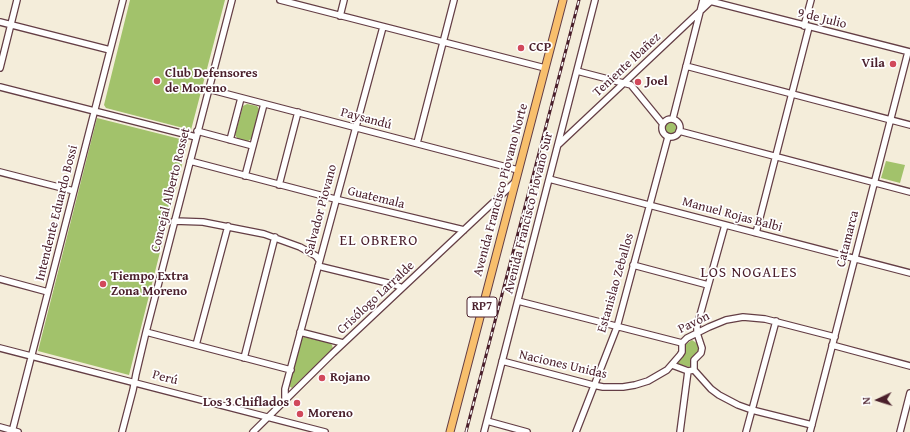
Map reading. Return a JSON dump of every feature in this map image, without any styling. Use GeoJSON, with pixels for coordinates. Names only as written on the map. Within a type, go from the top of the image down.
{"type":"FeatureCollection","features":[{"type":"Feature","properties":{"kind":"main road","name":"Avenida Francisco Piovano Norte"},"geometry":{"type":"LineString","coordinates":[[450,432],[563,0]]}},
{"type":"Feature","properties":{"kind":"street"},"geometry":{"type":"LineString","coordinates":[[0,68],[17,0]]}},
{"type":"Feature","properties":{"kind":"street","name":"Intendente Eduardo Bossi"},"geometry":{"type":"LineString","coordinates":[[14,431],[31,355],[123,0]]}},
{"type":"Feature","properties":{"kind":"street","name":"Concejal Alberto Rosset"},"geometry":{"type":"LineString","coordinates":[[122,432],[174,221],[232,0]]}},
{"type":"Feature","properties":{"kind":"street"},"geometry":{"type":"LineString","coordinates":[[280,0],[545,68]]}},
{"type":"Feature","properties":{"kind":"street"},"geometry":{"type":"LineString","coordinates":[[340,16],[344,0]]}},
{"type":"Feature","properties":{"kind":"street"},"geometry":{"type":"LineString","coordinates":[[417,143],[454,0]]}},
{"type":"Feature","properties":{"kind":"street","name":"Avenida Francisco Piovano Sur"},"geometry":{"type":"LineString","coordinates":[[484,432],[595,0]]}},
{"type":"Feature","properties":{"kind":"street"},"geometry":{"type":"LineString","coordinates":[[673,118],[703,0]]}},
{"type":"Feature","properties":{"kind":"street","name":"Teniente Ibañez"},"geometry":{"type":"LineString","coordinates":[[557,146],[710,0]]}},
{"type":"Feature","properties":{"kind":"street","name":"9 de Julio"},"geometry":{"type":"LineString","coordinates":[[710,0],[806,27],[909,52]]}},
{"type":"Feature","properties":{"kind":"street"},"geometry":{"type":"LineString","coordinates":[[756,233],[792,94],[811,0]]}},
{"type":"Feature","properties":{"kind":"street"},"geometry":{"type":"LineString","coordinates":[[0,22],[110,50]]}},
{"type":"Feature","properties":{"kind":"street","name":"Salvador Piovano"},"geometry":{"type":"LineString","coordinates":[[285,400],[285,389],[382,26]]}},
{"type":"Feature","properties":{"kind":"street","name":"Catamarca"},"geometry":{"type":"LineString","coordinates":[[810,432],[909,52]]}},
{"type":"Feature","properties":{"kind":"street"},"geometry":{"type":"LineString","coordinates":[[686,66],[910,125]]}},
{"type":"Feature","properties":{"kind":"street"},"geometry":{"type":"LineString","coordinates":[[577,71],[625,82],[634,87],[662,124],[663,133],[668,137],[672,137],[679,132],[910,192]]}},
{"type":"Feature","properties":{"kind":"street"},"geometry":{"type":"LineString","coordinates":[[0,87],[196,137]]}},
{"type":"Feature","properties":{"kind":"street","name":"Paysandú"},"geometry":{"type":"LineString","coordinates":[[208,89],[518,170]]}},
{"type":"Feature","properties":{"kind":"street"},"geometry":{"type":"LineString","coordinates":[[230,140],[241,98]]}},
{"type":"Feature","properties":{"kind":"street"},"geometry":{"type":"LineString","coordinates":[[245,176],[264,104]]}},
{"type":"Feature","properties":{"kind":"street"},"geometry":{"type":"LineString","coordinates":[[279,185],[298,112]]}},
{"type":"Feature","properties":{"kind":"street"},"geometry":{"type":"LineString","coordinates":[[662,124],[668,118],[673,118],[679,123],[679,132]]}},
{"type":"Feature","properties":{"kind":"street"},"geometry":{"type":"LineString","coordinates":[[198,131],[253,146]]}},
{"type":"Feature","properties":{"kind":"street","name":"Estanislao Zeballos"},"geometry":{"type":"LineString","coordinates":[[576,432],[617,326],[668,137]]}},
{"type":"Feature","properties":{"kind":"street","name":"Guatemala"},"geometry":{"type":"LineString","coordinates":[[190,161],[279,185],[464,230]]}},
{"type":"Feature","properties":{"kind":"street"},"geometry":{"type":"LineString","coordinates":[[0,172],[74,191]]}},
{"type":"Feature","properties":{"kind":"street","name":"Manuel Rojas Balbi"},"geometry":{"type":"LineString","coordinates":[[549,179],[650,204],[910,273]]}},
{"type":"Feature","properties":{"kind":"street","name":"Crisólogo Larralde"},"geometry":{"type":"LineString","coordinates":[[253,432],[343,343],[515,182]]}},
{"type":"Feature","properties":{"kind":"street"},"geometry":{"type":"LineString","coordinates":[[174,221],[194,221],[228,226],[275,237],[300,247],[316,256],[319,263],[402,288]]}},
{"type":"Feature","properties":{"kind":"street"},"geometry":{"type":"LineString","coordinates":[[680,432],[691,371],[694,360],[701,353],[702,348],[697,333],[697,326],[725,225]]}},
{"type":"Feature","properties":{"kind":"street"},"geometry":{"type":"LineString","coordinates":[[196,345],[228,226]]}},
{"type":"Feature","properties":{"kind":"street"},"geometry":{"type":"LineString","coordinates":[[244,358],[275,237]]}},
{"type":"Feature","properties":{"kind":"street"},"geometry":{"type":"LineString","coordinates":[[633,266],[708,285]]}},
{"type":"Feature","properties":{"kind":"street"},"geometry":{"type":"LineString","coordinates":[[0,279],[48,292]]}},
{"type":"Feature","properties":{"kind":"street","name":"Pavón"},"geometry":{"type":"LineString","coordinates":[[518,301],[682,343],[687,338],[726,320],[743,317],[756,317],[776,321],[835,337]]}},
{"type":"Feature","properties":{"kind":"street"},"geometry":{"type":"LineString","coordinates":[[746,432],[776,321]]}},
{"type":"Feature","properties":{"kind":"street"},"geometry":{"type":"LineString","coordinates":[[146,332],[291,370]]}},
{"type":"Feature","properties":{"kind":"street"},"geometry":{"type":"LineString","coordinates":[[300,332],[343,343]]}},
{"type":"Feature","properties":{"kind":"street"},"geometry":{"type":"LineString","coordinates":[[682,343],[682,352],[672,365],[691,371],[719,395],[752,410],[812,425]]}},
{"type":"Feature","properties":{"kind":"street"},"geometry":{"type":"LineString","coordinates":[[832,345],[910,366]]}},
{"type":"Feature","properties":{"kind":"street","name":"Perú"},"geometry":{"type":"LineString","coordinates":[[0,348],[268,416],[325,432]]}},
{"type":"Feature","properties":{"kind":"street","name":"Naciones Unidas"},"geometry":{"type":"LineString","coordinates":[[502,361],[593,385],[623,388],[660,375],[672,365]]}},
{"type":"Feature","properties":{"kind":"street"},"geometry":{"type":"LineString","coordinates":[[900,432],[910,392]]}},
{"type":"Feature","properties":{"kind":"street"},"geometry":{"type":"LineString","coordinates":[[487,421],[527,432]]}},
{"type":"Feature","properties":{"kind":"street"},"geometry":{"type":"LineString","coordinates":[[0,427],[14,431]]}},
{"type":"Feature","properties":{"kind":"green space","name":"Club Defensores de Moreno"},"geometry":{"type":"Polygon","coordinates":[[[130,0],[225,0],[191,130],[106,108],[104,105],[130,0]]]}},
{"type":"Feature","properties":{"kind":"green space"},"geometry":{"type":"Polygon","coordinates":[[[247,104],[257,106],[259,109],[252,138],[247,142],[238,139],[235,135],[243,106],[247,104]]]}},
{"type":"Feature","properties":{"kind":"green space","name":"Tiempo Extra Zona Moreno"},"geometry":{"type":"Polygon","coordinates":[[[97,118],[188,141],[129,375],[38,351],[97,118]]]}},
{"type":"Feature","properties":{"kind":"green space"},"geometry":{"type":"Polygon","coordinates":[[[668,122],[672,122],[676,128],[672,134],[668,134],[664,130],[664,126],[668,122]]]}},
{"type":"Feature","properties":{"kind":"green space"},"geometry":{"type":"Polygon","coordinates":[[[886,161],[905,165],[900,183],[881,178],[886,161]]]}},
{"type":"Feature","properties":{"kind":"green space"},"geometry":{"type":"Polygon","coordinates":[[[304,337],[330,343],[333,349],[292,388],[289,386],[301,339],[304,337]]]}},
{"type":"Feature","properties":{"kind":"green space"},"geometry":{"type":"Polygon","coordinates":[[[692,340],[698,344],[699,349],[691,359],[690,367],[677,364],[685,353],[685,345],[692,340]]]}},
{"type":"Feature","properties":{"kind":"railway"},"geometry":{"type":"LineString","coordinates":[[466,432],[579,0]]}},
{"type":"Feature","properties":{"kind":"place","name":"CCP"},"geometry":{"type":"Point","coordinates":[521,48]}},
{"type":"Feature","properties":{"kind":"place","name":"Vila"},"geometry":{"type":"Point","coordinates":[893,64]}},
{"type":"Feature","properties":{"kind":"place","name":"Club Defensores de Moreno"},"geometry":{"type":"Point","coordinates":[157,81]}},
{"type":"Feature","properties":{"kind":"place","name":"Joel"},"geometry":{"type":"Point","coordinates":[638,82]}},
{"type":"Feature","properties":{"kind":"place","name":"Tiempo Extra Zona Moreno"},"geometry":{"type":"Point","coordinates":[103,284]}},
{"type":"Feature","properties":{"kind":"place","name":"Rojano"},"geometry":{"type":"Point","coordinates":[322,378]}},
{"type":"Feature","properties":{"kind":"place","name":"Los 3 Chiflados"},"geometry":{"type":"Point","coordinates":[297,403]}},
{"type":"Feature","properties":{"kind":"place","name":"Moreno"},"geometry":{"type":"Point","coordinates":[300,414]}},
{"type":"Feature","properties":{"kind":"district","name":"EL OBRERO"},"geometry":{"type":"Point","coordinates":[379,241]}},
{"type":"Feature","properties":{"kind":"district","name":"LOS NOGALES"},"geometry":{"type":"Point","coordinates":[749,273]}}]}
